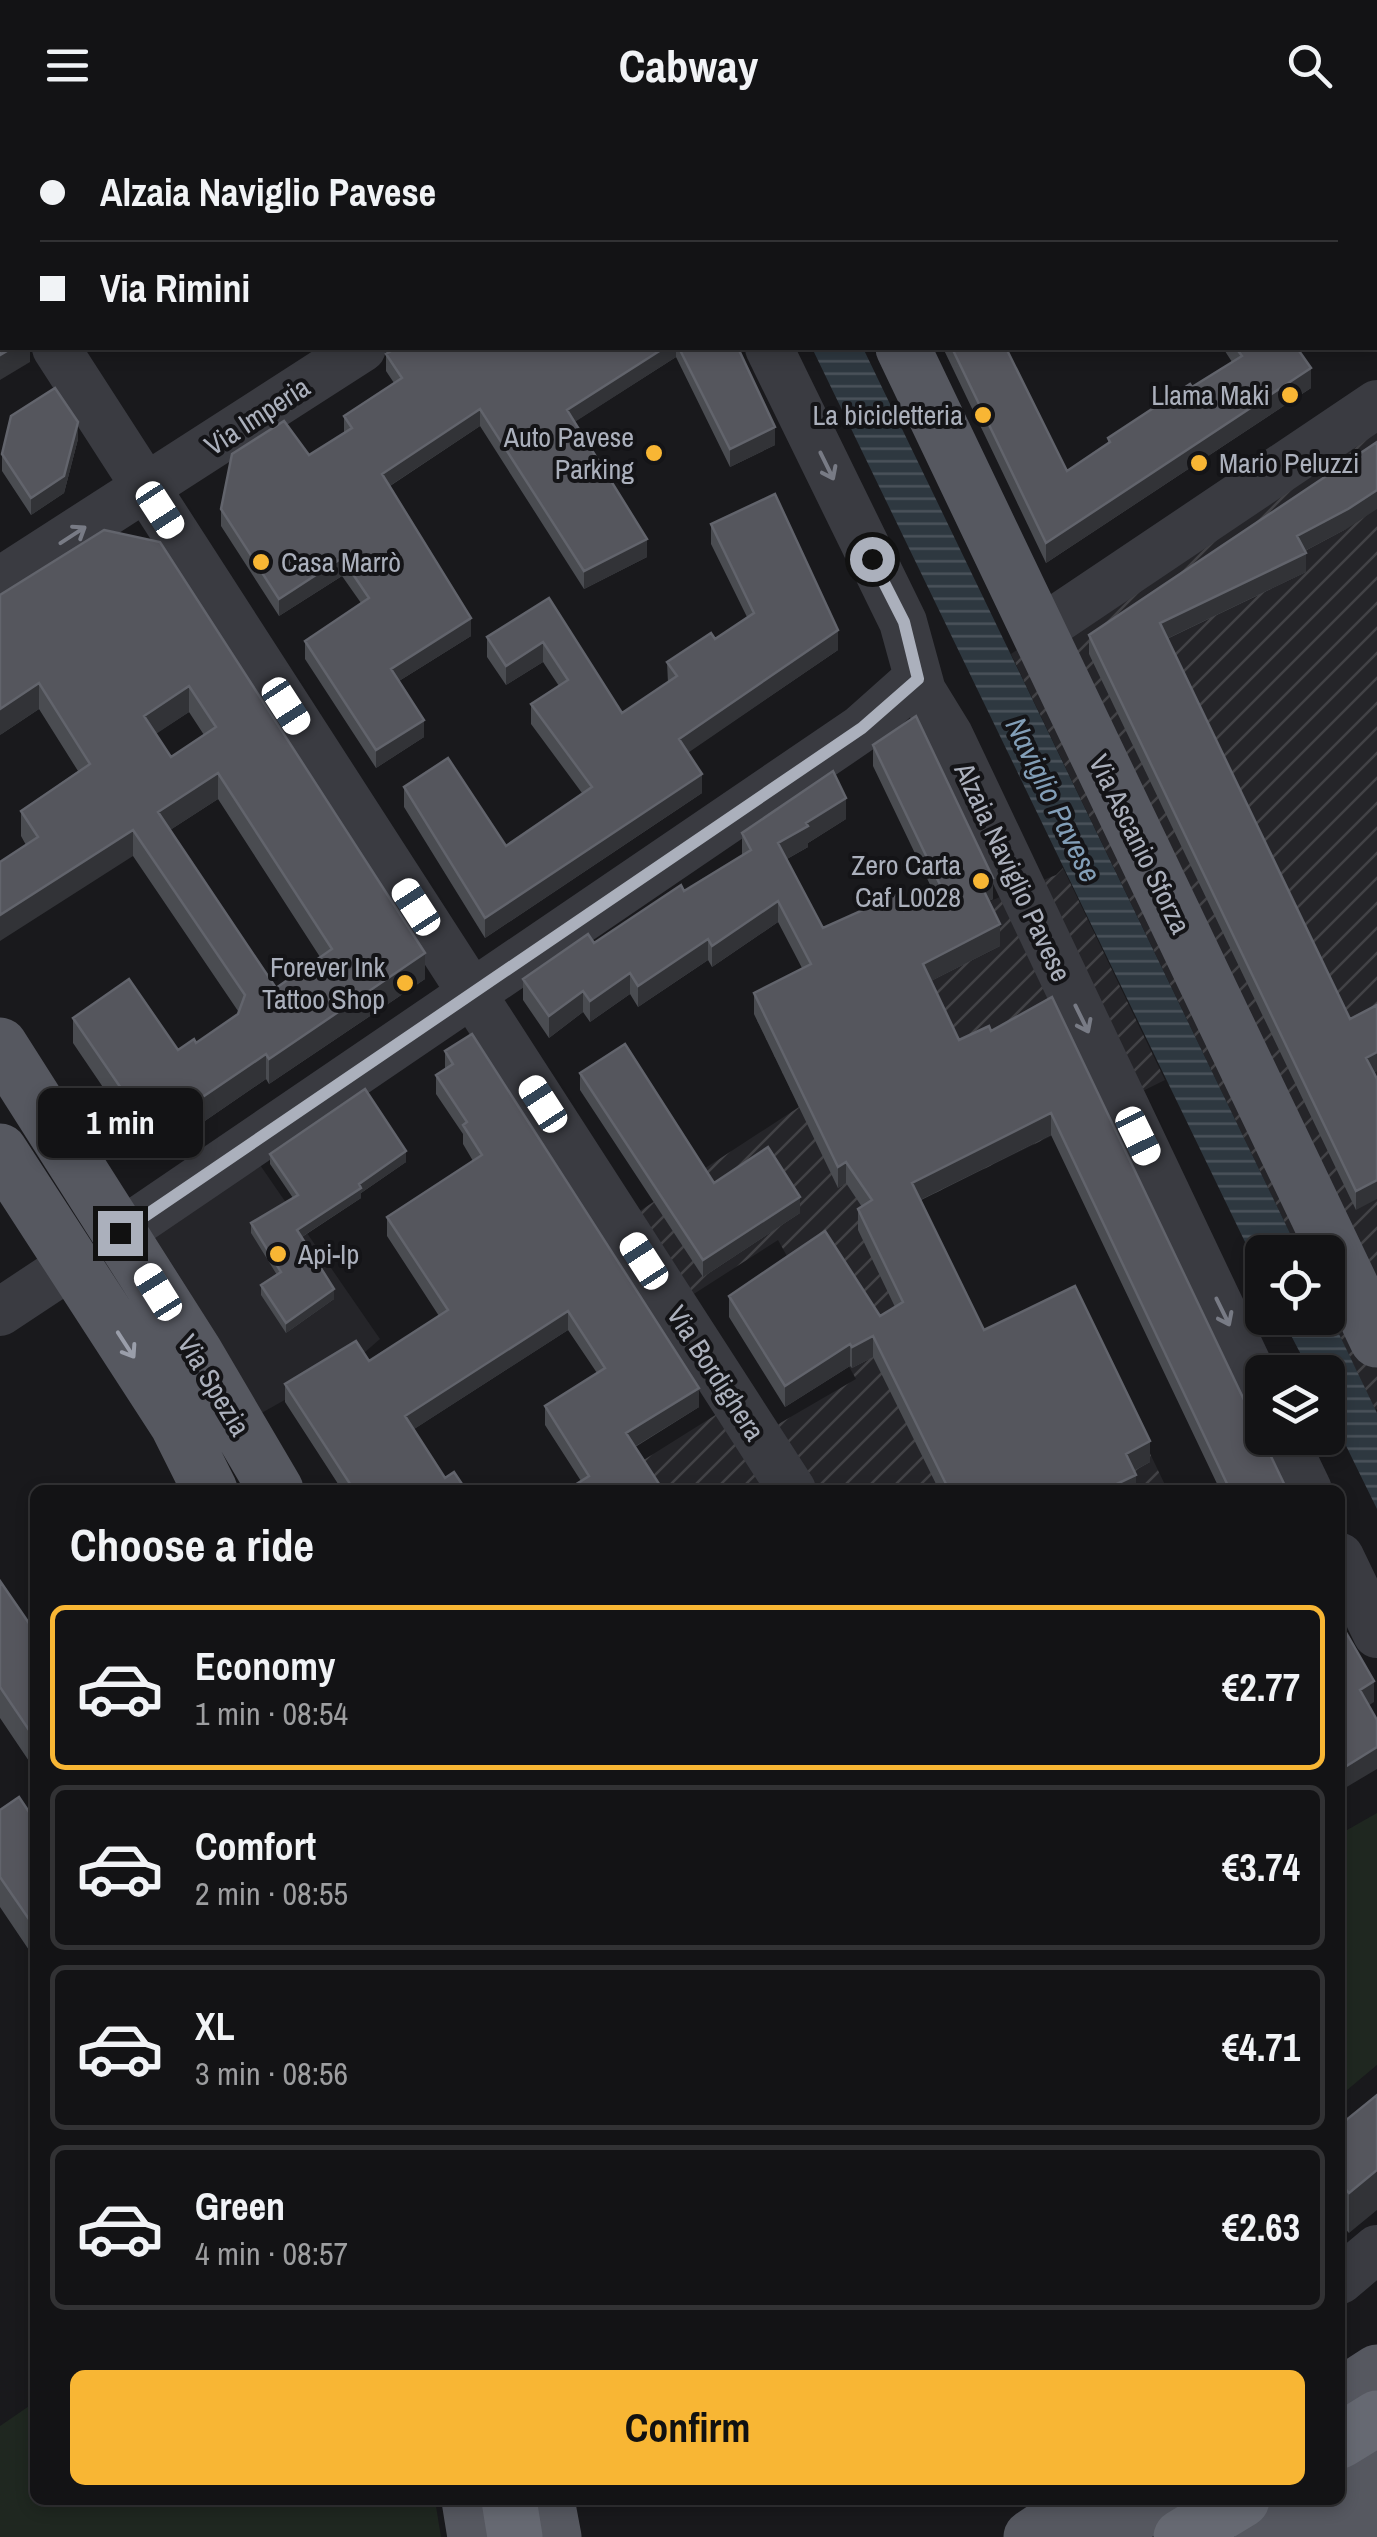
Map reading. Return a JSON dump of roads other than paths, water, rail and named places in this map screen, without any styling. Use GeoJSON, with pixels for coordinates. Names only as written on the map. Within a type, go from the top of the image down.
{"type":"FeatureCollection","features":[{"type":"Feature","properties":{"kind":"highway"},"geometry":{"type":"LineString","coordinates":[[1345,2438],[1377,2418]]}},
{"type":"Feature","properties":{"kind":"highway"},"geometry":{"type":"LineString","coordinates":[[509,2505],[515,2537]]}},
{"type":"Feature","properties":{"kind":"highway"},"geometry":{"type":"LineString","coordinates":[[1181,2537],[1234,2505]]}},
{"type":"Feature","properties":{"kind":"main road","name":"Via Ascanio Sforza"},"geometry":{"type":"LineString","coordinates":[[903,350],[1377,1340]]}},
{"type":"Feature","properties":{"kind":"main road","name":"Via Spezia"},"geometry":{"type":"LineString","coordinates":[[0,1045],[274,1485]]}},
{"type":"Feature","properties":{"kind":"main road","name":"Via Spezia"},"geometry":{"type":"LineString","coordinates":[[0,1151],[178,1424],[208,1485]]}},
{"type":"Feature","properties":{"kind":"main road"},"geometry":{"type":"LineString","coordinates":[[1345,2359],[1377,2341]]}},
{"type":"Feature","properties":{"kind":"main road"},"geometry":{"type":"LineString","coordinates":[[1345,2393],[1377,2372]]}},
{"type":"Feature","properties":{"kind":"main road"},"geometry":{"type":"LineString","coordinates":[[1345,2488],[1377,2469]]}},
{"type":"Feature","properties":{"kind":"main road"},"geometry":{"type":"LineString","coordinates":[[469,2505],[475,2537]]}},
{"type":"Feature","properties":{"kind":"main road"},"geometry":{"type":"LineString","coordinates":[[549,2505],[554,2537]]}},
{"type":"Feature","properties":{"kind":"main road"},"geometry":{"type":"LineString","coordinates":[[1031,2537],[1079,2505]]}},
{"type":"Feature","properties":{"kind":"main road"},"geometry":{"type":"LineString","coordinates":[[1097,2537],[1152,2505]]}},
{"type":"Feature","properties":{"kind":"main road"},"geometry":{"type":"LineString","coordinates":[[1262,2537],[1316,2505]]}},
{"type":"Feature","properties":{"kind":"main road"},"geometry":{"type":"LineString","coordinates":[[1338,2537],[1377,2513]]}},
{"type":"Feature","properties":{"kind":"street","name":"Via Bordighera"},"geometry":{"type":"LineString","coordinates":[[57,350],[789,1485]]}},
{"type":"Feature","properties":{"kind":"street","name":"Via Imperia"},"geometry":{"type":"LineString","coordinates":[[0,581],[359,350]]}},
{"type":"Feature","properties":{"kind":"street","name":"Alzaia Naviglio Pavese"},"geometry":{"type":"LineString","coordinates":[[770,350],[904,622],[918,679],[1245,1359]]}},
{"type":"Feature","properties":{"kind":"street"},"geometry":{"type":"LineString","coordinates":[[1039,631],[1377,404]]}},
{"type":"Feature","properties":{"kind":"street"},"geometry":{"type":"LineString","coordinates":[[0,1312],[74,1263],[70,1237],[83,1222],[102,1220],[120,1233],[862,728],[918,679]]}},
{"type":"Feature","properties":{"kind":"street"},"geometry":{"type":"LineString","coordinates":[[1291,1455],[1306,1485]]}},
{"type":"Feature","properties":{"kind":"street"},"geometry":{"type":"LineString","coordinates":[[1345,1567],[1377,1634]]}},
{"type":"Feature","properties":{"kind":"water","name":"Naviglio Pavese"},"geometry":{"type":"Polygon","coordinates":[[[813,350],[864,350],[1291,1235],[1245,1235],[1245,1242],[813,350]]]}},
{"type":"Feature","properties":{"kind":"water"},"geometry":{"type":"Polygon","coordinates":[[[1291,1335],[1340,1335],[1377,1413],[1377,1509],[1345,1444],[1345,1355],[1301,1355],[1291,1335]]]}},
{"type":"Feature","properties":{"kind":"place","name":"Llama Maki"},"geometry":{"type":"Point","coordinates":[1290,395]}},
{"type":"Feature","properties":{"kind":"place","name":"La bicicletteria"},"geometry":{"type":"Point","coordinates":[983,415]}},
{"type":"Feature","properties":{"kind":"place","name":"Auto Pavese Parking"},"geometry":{"type":"Point","coordinates":[654,453]}},
{"type":"Feature","properties":{"kind":"place","name":"Mario Peluzzi"},"geometry":{"type":"Point","coordinates":[1199,463]}},
{"type":"Feature","properties":{"kind":"place","name":"Casa Marrò"},"geometry":{"type":"Point","coordinates":[261,562]}},
{"type":"Feature","properties":{"kind":"place","name":"Zero Carta Caf L0028"},"geometry":{"type":"Point","coordinates":[981,881]}},
{"type":"Feature","properties":{"kind":"place","name":"Forever Ink Tattoo Shop"},"geometry":{"type":"Point","coordinates":[405,983]}},
{"type":"Feature","properties":{"kind":"place","name":"Api-Ip"},"geometry":{"type":"Point","coordinates":[278,1254]}}]}
